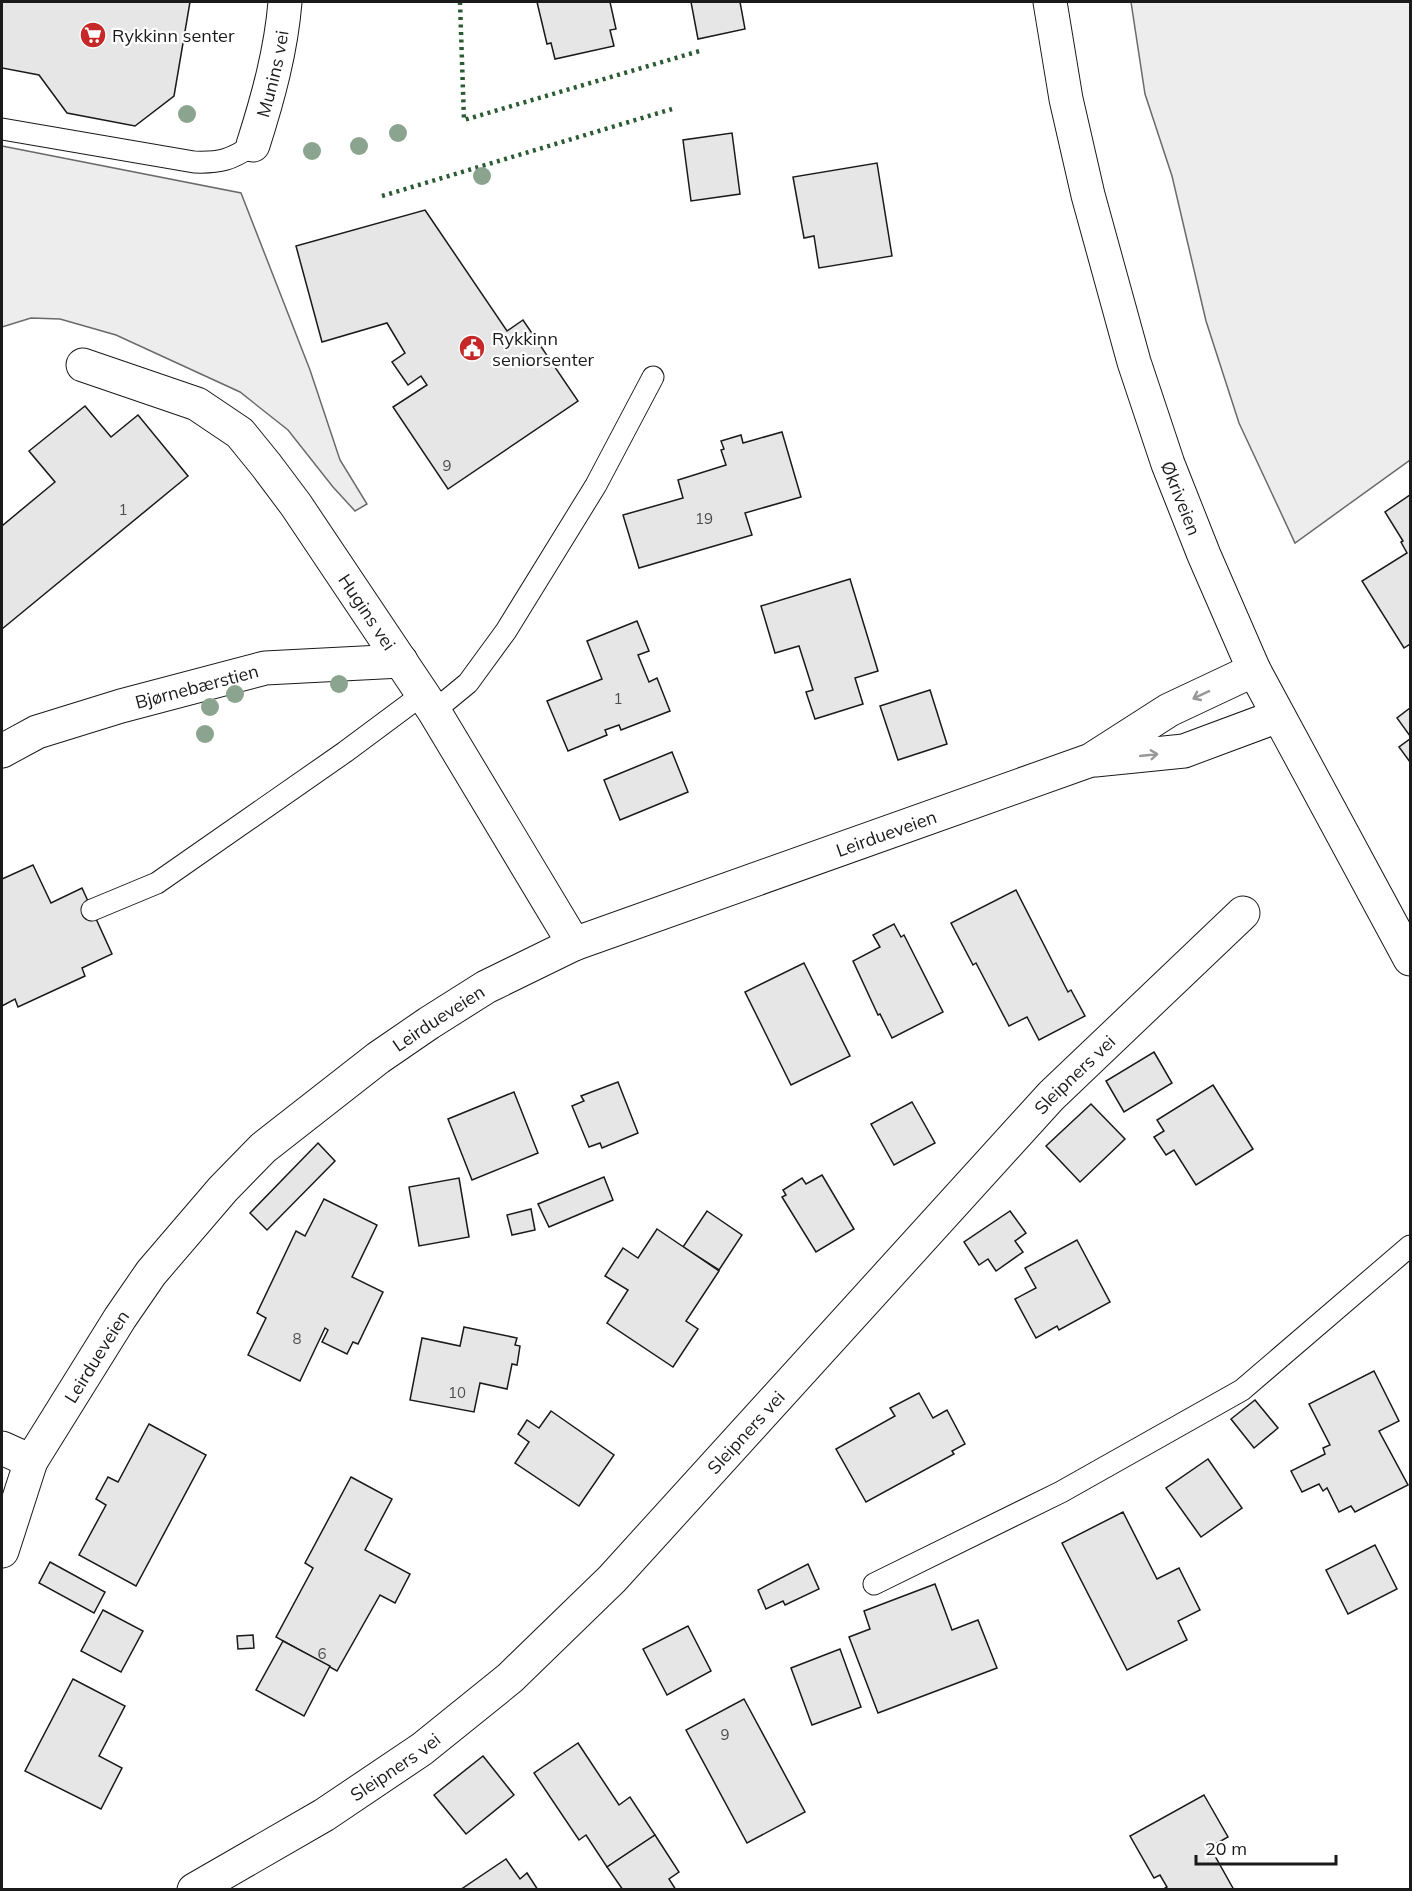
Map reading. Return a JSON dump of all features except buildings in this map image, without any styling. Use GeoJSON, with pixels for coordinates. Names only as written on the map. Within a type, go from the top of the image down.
{"type":"FeatureCollection","features":[{"type":"Feature","properties":{"kind":"street","name":"Munins vei"},"geometry":{"type":"LineString","coordinates":[[253,145],[274,72],[285,2]]}},
{"type":"Feature","properties":{"kind":"street","name":"Økriveien"},"geometry":{"type":"LineString","coordinates":[[1050,2],[1066,99],[1088,195],[1134,362],[1168,464],[1254,670],[1410,959]]}},
{"type":"Feature","properties":{"kind":"street","name":"Hugins vei"},"geometry":{"type":"LineString","coordinates":[[83,365],[197,404],[240,434],[296,505],[428,702],[574,944]]}},
{"type":"Feature","properties":{"kind":"street","name":"Bjørnebærstien"},"geometry":{"type":"LineString","coordinates":[[2,751],[37,732],[121,706],[265,668],[401,661]]}},
{"type":"Feature","properties":{"kind":"street","name":"Leirdueveien"},"geometry":{"type":"LineString","coordinates":[[2,1551],[32,1461],[151,1273],[223,1189],[263,1148],[378,1058],[486,987],[574,944],[1090,760],[1169,710],[1254,670]]}},
{"type":"Feature","properties":{"kind":"street","name":"Leirdueveien"},"geometry":{"type":"LineString","coordinates":[[1090,760],[1184,751],[1278,716]]}},
{"type":"Feature","properties":{"kind":"street","name":"Sleipners vei"},"geometry":{"type":"LineString","coordinates":[[194,1890],[324,1815],[423,1749],[510,1678],[612,1579],[1051,1096],[1243,913]]}},
{"type":"Feature","properties":{"kind":"street"},"geometry":{"type":"LineString","coordinates":[[2,1448],[32,1461]]}},
{"type":"Feature","properties":{"kind":"lane"},"geometry":{"type":"LineString","coordinates":[[2,129],[194,162],[215,163],[234,158],[253,145]]}},
{"type":"Feature","properties":{"kind":"lane"},"geometry":{"type":"LineString","coordinates":[[92,910],[157,883],[345,752],[428,702],[468,683],[506,631],[596,485],[653,377]]}},
{"type":"Feature","properties":{"kind":"lane"},"geometry":{"type":"LineString","coordinates":[[874,1584],[1061,1492],[1242,1390],[1410,1246]]}},
{"type":"Feature","properties":{"kind":"shaded area"},"geometry":{"type":"Polygon","coordinates":[[[1131,2],[1410,2],[1410,460],[1295,543],[1239,423],[1206,321],[1172,176],[1145,94],[1131,2]]]}},
{"type":"Feature","properties":{"kind":"shaded area"},"geometry":{"type":"Polygon","coordinates":[[[2,146],[241,193],[310,370],[340,460],[367,504],[355,511],[288,430],[240,392],[116,335],[60,319],[31,318],[2,327],[2,146]]]}},
{"type":"Feature","properties":{"kind":"hedge"},"geometry":{"type":"LineString","coordinates":[[460,2],[464,120],[703,50]]}},
{"type":"Feature","properties":{"kind":"hedge"},"geometry":{"type":"LineString","coordinates":[[382,196],[672,109]]}},
{"type":"Feature","properties":{"kind":"place","name":"Rykkinn senter"},"geometry":{"type":"Point","coordinates":[93,35]}},
{"type":"Feature","properties":{"kind":"place","name":"Rykkinn seniorsenter"},"geometry":{"type":"Point","coordinates":[472,348]}}]}
